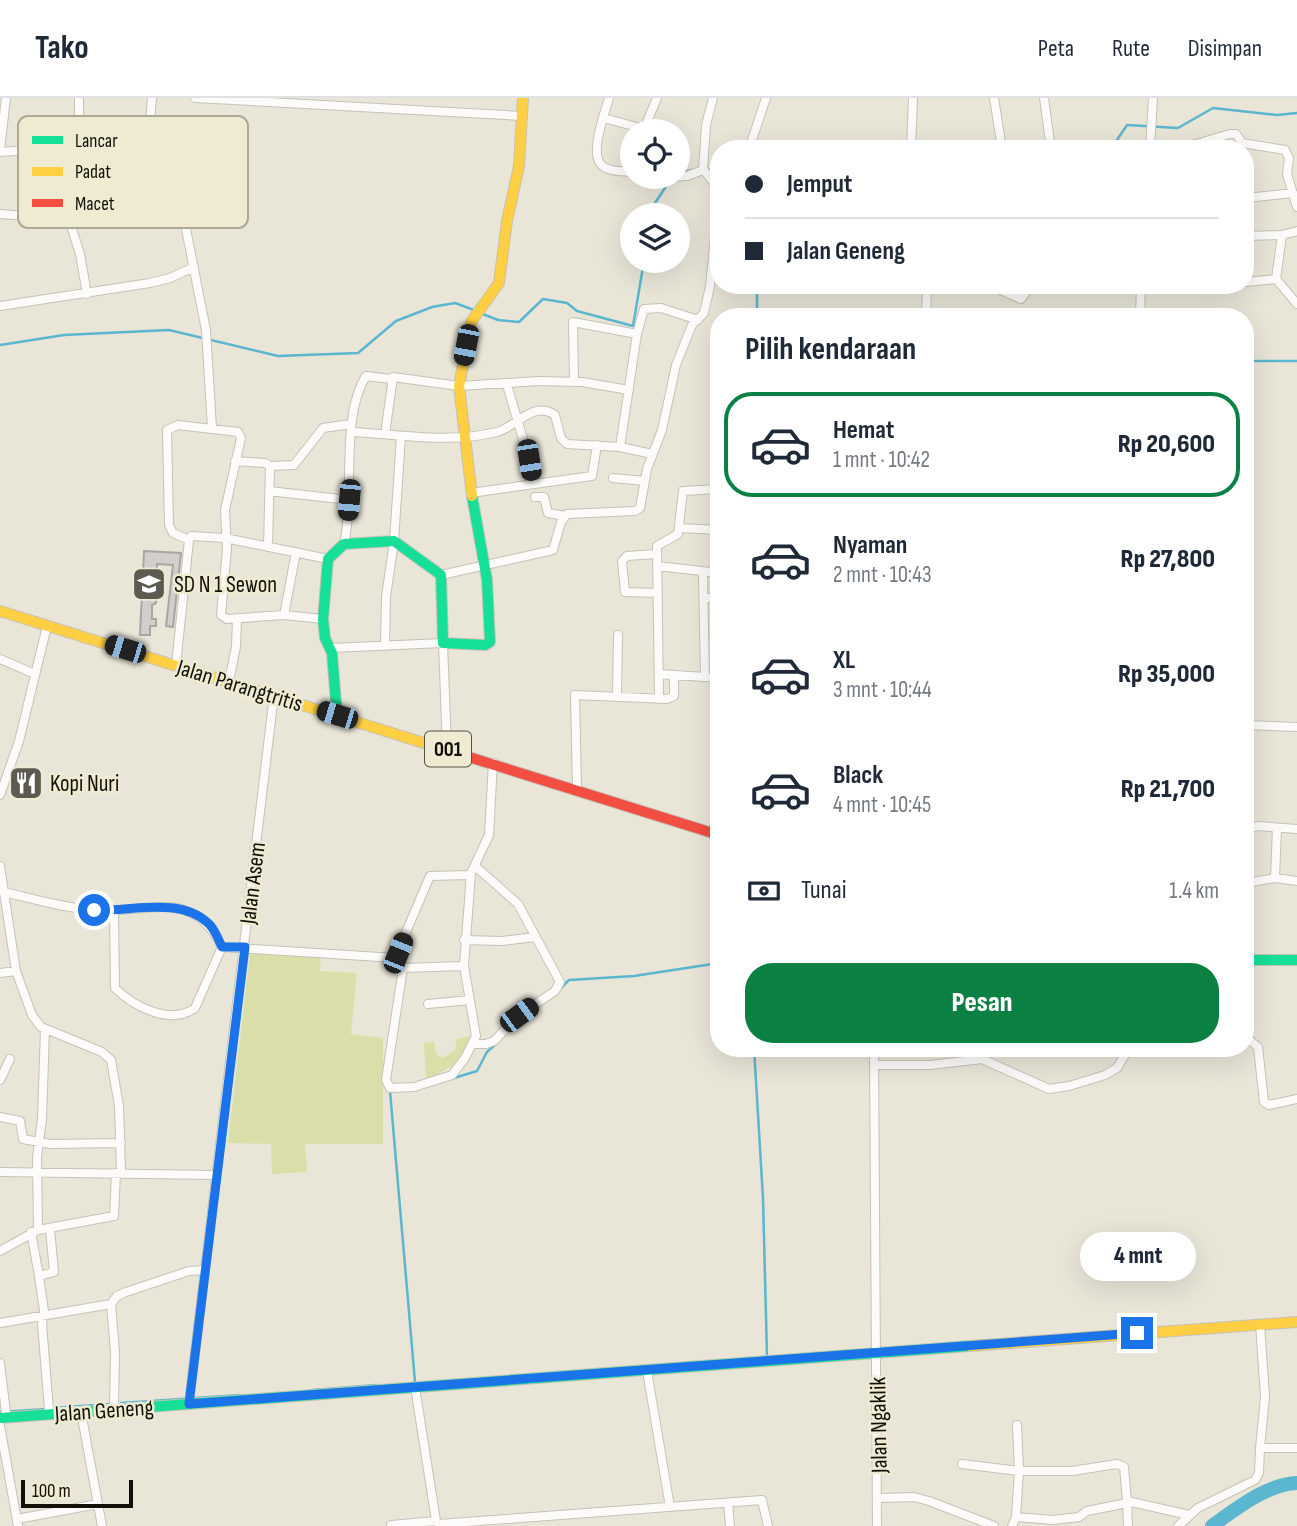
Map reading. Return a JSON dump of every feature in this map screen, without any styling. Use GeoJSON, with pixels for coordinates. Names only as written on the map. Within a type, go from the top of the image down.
{"type":"FeatureCollection","features":[{"type":"Feature","properties":{"kind":"street"},"geometry":{"type":"LineString","coordinates":[[6,98],[0,151],[18,150]]}},
{"type":"Feature","properties":{"kind":"street"},"geometry":{"type":"LineString","coordinates":[[79,98],[79,116]]}},
{"type":"Feature","properties":{"kind":"street"},"geometry":{"type":"LineString","coordinates":[[150,116],[152,98]]}},
{"type":"Feature","properties":{"kind":"street"},"geometry":{"type":"LineString","coordinates":[[195,98],[522,116]]}},
{"type":"Feature","properties":{"kind":"street"},"geometry":{"type":"LineString","coordinates":[[331,648],[443,643],[485,645],[489,642],[485,565],[471,493],[459,386],[471,322],[477,310],[492,295],[499,283],[507,221],[519,166],[523,98]]}},
{"type":"Feature","properties":{"kind":"street"},"geometry":{"type":"LineString","coordinates":[[609,98],[596,147],[599,163],[606,168],[620,170]]}},
{"type":"Feature","properties":{"kind":"street"},"geometry":{"type":"LineString","coordinates":[[604,118],[644,129],[657,98]]}},
{"type":"Feature","properties":{"kind":"street"},"geometry":{"type":"LineString","coordinates":[[710,177],[703,168],[706,125],[713,98]]}},
{"type":"Feature","properties":{"kind":"street"},"geometry":{"type":"LineString","coordinates":[[752,140],[765,98]]}},
{"type":"Feature","properties":{"kind":"street"},"geometry":{"type":"LineString","coordinates":[[911,140],[913,98]]}},
{"type":"Feature","properties":{"kind":"street"},"geometry":{"type":"LineString","coordinates":[[994,98],[1001,140]]}},
{"type":"Feature","properties":{"kind":"street"},"geometry":{"type":"LineString","coordinates":[[1044,98],[1050,140]]}},
{"type":"Feature","properties":{"kind":"street"},"geometry":{"type":"LineString","coordinates":[[1151,140],[1153,98]]}},
{"type":"Feature","properties":{"kind":"street"},"geometry":{"type":"LineString","coordinates":[[1206,140],[1224,134],[1236,134],[1239,140]]}},
{"type":"Feature","properties":{"kind":"street"},"geometry":{"type":"LineString","coordinates":[[1254,147],[1285,150],[1289,155],[1293,161],[1287,174],[1297,207]]}},
{"type":"Feature","properties":{"kind":"street"},"geometry":{"type":"LineString","coordinates":[[690,172],[703,168]]}},
{"type":"Feature","properties":{"kind":"street"},"geometry":{"type":"LineString","coordinates":[[1254,197],[1293,193]]}},
{"type":"Feature","properties":{"kind":"street"},"geometry":{"type":"LineString","coordinates":[[0,214],[18,216]]}},
{"type":"Feature","properties":{"kind":"street"},"geometry":{"type":"LineString","coordinates":[[73,228],[87,294]]}},
{"type":"Feature","properties":{"kind":"street"},"geometry":{"type":"LineString","coordinates":[[185,228],[206,330],[212,428]]}},
{"type":"Feature","properties":{"kind":"street"},"geometry":{"type":"LineString","coordinates":[[1254,236],[1282,235],[1297,231]]}},
{"type":"Feature","properties":{"kind":"street"},"geometry":{"type":"LineString","coordinates":[[1282,235],[1276,279],[1297,304]]}},
{"type":"Feature","properties":{"kind":"street"},"geometry":{"type":"LineString","coordinates":[[0,306],[150,283],[194,267]]}},
{"type":"Feature","properties":{"kind":"street"},"geometry":{"type":"LineString","coordinates":[[535,497],[544,497],[548,513],[565,516],[637,511],[641,506],[645,481],[662,430],[679,356],[692,325],[703,316],[710,274]]}},
{"type":"Feature","properties":{"kind":"street"},"geometry":{"type":"LineString","coordinates":[[1254,281],[1276,279]]}},
{"type":"Feature","properties":{"kind":"street"},"geometry":{"type":"LineString","coordinates":[[1011,294],[1023,299],[1026,294]]}},
{"type":"Feature","properties":{"kind":"street"},"geometry":{"type":"LineString","coordinates":[[620,447],[643,310],[648,307],[698,320]]}},
{"type":"Feature","properties":{"kind":"street"},"geometry":{"type":"LineString","coordinates":[[574,382],[573,322],[637,334]]}},
{"type":"Feature","properties":{"kind":"street"},"geometry":{"type":"LineString","coordinates":[[344,544],[349,500],[351,428],[365,376],[391,379],[397,377],[459,386],[538,381],[574,382],[629,390]]}},
{"type":"Feature","properties":{"kind":"street"},"geometry":{"type":"LineString","coordinates":[[385,434],[391,379]]}},
{"type":"Feature","properties":{"kind":"street"},"geometry":{"type":"LineString","coordinates":[[507,385],[518,418],[532,483]]}},
{"type":"Feature","properties":{"kind":"street"},"geometry":{"type":"LineString","coordinates":[[235,461],[265,463],[270,466],[294,465],[323,429],[351,428],[401,436],[464,436],[500,431],[532,412],[551,412],[556,417],[564,442],[620,447],[652,454]]}},
{"type":"Feature","properties":{"kind":"street"},"geometry":{"type":"LineString","coordinates":[[189,540],[173,533],[169,525],[167,430],[178,425],[239,433],[225,510],[226,568],[220,611],[223,618],[284,615],[323,620]]}},
{"type":"Feature","properties":{"kind":"street"},"geometry":{"type":"LineString","coordinates":[[385,646],[386,597],[394,541],[401,436]]}},
{"type":"Feature","properties":{"kind":"street"},"geometry":{"type":"LineString","coordinates":[[471,493],[592,476],[597,445]]}},
{"type":"Feature","properties":{"kind":"street"},"geometry":{"type":"LineString","coordinates":[[268,547],[270,466]]}},
{"type":"Feature","properties":{"kind":"street"},"geometry":{"type":"LineString","coordinates":[[613,478],[645,481]]}},
{"type":"Feature","properties":{"kind":"street"},"geometry":{"type":"LineString","coordinates":[[659,699],[658,544],[675,538],[679,528],[682,491],[710,489]]}},
{"type":"Feature","properties":{"kind":"street"},"geometry":{"type":"LineString","coordinates":[[269,491],[349,500]]}},
{"type":"Feature","properties":{"kind":"street"},"geometry":{"type":"LineString","coordinates":[[337,715],[331,648],[325,638],[323,620],[328,559],[344,544],[394,541],[441,575],[553,550],[565,516]]}},
{"type":"Feature","properties":{"kind":"street"},"geometry":{"type":"LineString","coordinates":[[679,528],[710,530]]}},
{"type":"Feature","properties":{"kind":"street"},"geometry":{"type":"LineString","coordinates":[[176,665],[189,540],[196,535],[225,538],[328,559]]}},
{"type":"Feature","properties":{"kind":"street"},"geometry":{"type":"LineString","coordinates":[[284,615],[296,552]]}},
{"type":"Feature","properties":{"kind":"street"},"geometry":{"type":"LineString","coordinates":[[656,554],[627,556],[622,561],[625,592],[658,593]]}},
{"type":"Feature","properties":{"kind":"street"},"geometry":{"type":"LineString","coordinates":[[657,566],[710,572]]}},
{"type":"Feature","properties":{"kind":"street"},"geometry":{"type":"LineString","coordinates":[[703,572],[705,677]]}},
{"type":"Feature","properties":{"kind":"street"},"geometry":{"type":"LineString","coordinates":[[441,575],[447,748]]}},
{"type":"Feature","properties":{"kind":"street"},"geometry":{"type":"LineString","coordinates":[[704,598],[710,598]]}},
{"type":"Feature","properties":{"kind":"street","name":"Jalan Parangtritis"},"geometry":{"type":"LineString","coordinates":[[0,611],[710,832]]}},
{"type":"Feature","properties":{"kind":"street"},"geometry":{"type":"LineString","coordinates":[[229,681],[236,646],[237,619]]}},
{"type":"Feature","properties":{"kind":"street"},"geometry":{"type":"LineString","coordinates":[[0,795],[12,765],[47,626]]}},
{"type":"Feature","properties":{"kind":"street"},"geometry":{"type":"LineString","coordinates":[[617,695],[618,635]]}},
{"type":"Feature","properties":{"kind":"street"},"geometry":{"type":"LineString","coordinates":[[0,659],[35,674]]}},
{"type":"Feature","properties":{"kind":"street"},"geometry":{"type":"LineString","coordinates":[[659,674],[710,677]]}},
{"type":"Feature","properties":{"kind":"street"},"geometry":{"type":"LineString","coordinates":[[577,789],[574,697],[578,694],[659,699],[674,696],[674,675]]}},
{"type":"Feature","properties":{"kind":"street","name":"Jalan Asem"},"geometry":{"type":"LineString","coordinates":[[189,1404],[274,695]]}},
{"type":"Feature","properties":{"kind":"street"},"geometry":{"type":"LineString","coordinates":[[1254,725],[1297,727]]}},
{"type":"Feature","properties":{"kind":"street"},"geometry":{"type":"LineString","coordinates":[[397,956],[403,968],[386,1076],[390,1088],[404,1089],[452,1074],[474,1044],[476,1032],[464,966],[464,940],[473,869],[491,827],[493,763]]}},
{"type":"Feature","properties":{"kind":"street"},"geometry":{"type":"LineString","coordinates":[[1254,827],[1297,829]]}},
{"type":"Feature","properties":{"kind":"street"},"geometry":{"type":"LineString","coordinates":[[1275,878],[1277,828]]}},
{"type":"Feature","properties":{"kind":"street"},"geometry":{"type":"LineString","coordinates":[[0,866],[16,971],[32,1015],[45,1029],[102,1052],[111,1060],[116,1079],[121,1143],[115,1215],[34,1231],[0,1251]]}},
{"type":"Feature","properties":{"kind":"street"},"geometry":{"type":"LineString","coordinates":[[222,947],[393,958],[397,956],[430,876],[464,876],[473,869]]}},
{"type":"Feature","properties":{"kind":"street"},"geometry":{"type":"LineString","coordinates":[[473,869],[512,895],[558,976],[558,987],[519,1015],[494,1041],[474,1044]]}},
{"type":"Feature","properties":{"kind":"street"},"geometry":{"type":"LineString","coordinates":[[1254,881],[1275,878],[1297,881]]}},
{"type":"Feature","properties":{"kind":"street"},"geometry":{"type":"LineString","coordinates":[[4,892],[76,908],[114,911],[168,907],[183,909],[208,922],[222,947]]}},
{"type":"Feature","properties":{"kind":"street"},"geometry":{"type":"LineString","coordinates":[[114,911],[114,986],[125,997],[153,1012],[177,1014],[195,1008],[222,947]]}},
{"type":"Feature","properties":{"kind":"street"},"geometry":{"type":"LineString","coordinates":[[464,940],[492,941],[536,937]]}},
{"type":"Feature","properties":{"kind":"street"},"geometry":{"type":"LineString","coordinates":[[1254,960],[1297,960]]}},
{"type":"Feature","properties":{"kind":"street"},"geometry":{"type":"LineString","coordinates":[[403,968],[464,966]]}},
{"type":"Feature","properties":{"kind":"street"},"geometry":{"type":"LineString","coordinates":[[0,973],[16,971]]}},
{"type":"Feature","properties":{"kind":"street"},"geometry":{"type":"LineString","coordinates":[[428,1004],[470,1000]]}},
{"type":"Feature","properties":{"kind":"street"},"geometry":{"type":"LineString","coordinates":[[45,1029],[34,1231],[49,1410]]}},
{"type":"Feature","properties":{"kind":"street"},"geometry":{"type":"LineString","coordinates":[[1254,1044],[1258,1047],[1264,1102],[1269,1105],[1297,1099]]}},
{"type":"Feature","properties":{"kind":"street","name":"Jalan Ngaklik"},"geometry":{"type":"LineString","coordinates":[[875,1057],[879,1498],[877,1526]]}},
{"type":"Feature","properties":{"kind":"street"},"geometry":{"type":"LineString","coordinates":[[875,1065],[930,1065],[982,1059],[1049,1089],[1105,1075],[1117,1068],[1124,1057]]}},
{"type":"Feature","properties":{"kind":"street"},"geometry":{"type":"LineString","coordinates":[[0,1080],[10,1059]]}},
{"type":"Feature","properties":{"kind":"street"},"geometry":{"type":"LineString","coordinates":[[0,1117],[20,1121],[23,1139],[38,1143],[121,1143]]}},
{"type":"Feature","properties":{"kind":"street"},"geometry":{"type":"LineString","coordinates":[[0,1172],[215,1175]]}},
{"type":"Feature","properties":{"kind":"street"},"geometry":{"type":"LineString","coordinates":[[39,1276],[54,1272],[50,1229]]}},
{"type":"Feature","properties":{"kind":"street"},"geometry":{"type":"LineString","coordinates":[[114,1409],[115,1352],[111,1304],[117,1296],[126,1292],[192,1270],[205,1270]]}},
{"type":"Feature","properties":{"kind":"street"},"geometry":{"type":"LineString","coordinates":[[0,1323],[111,1304]]}},
{"type":"Feature","properties":{"kind":"street","name":"Jalan Geneng"},"geometry":{"type":"LineString","coordinates":[[4,1417],[49,1410],[81,1412],[1297,1322]]}},
{"type":"Feature","properties":{"kind":"street"},"geometry":{"type":"LineString","coordinates":[[1178,1526],[1216,1497],[1255,1480],[1259,1473],[1265,1396],[1260,1324]]}},
{"type":"Feature","properties":{"kind":"street"},"geometry":{"type":"LineString","coordinates":[[0,1363],[17,1522],[98,1504]]}},
{"type":"Feature","properties":{"kind":"street"},"geometry":{"type":"LineString","coordinates":[[647,1371],[670,1507]]}},
{"type":"Feature","properties":{"kind":"street"},"geometry":{"type":"LineString","coordinates":[[415,1387],[436,1521]]}},
{"type":"Feature","properties":{"kind":"street"},"geometry":{"type":"LineString","coordinates":[[81,1412],[102,1526]]}},
{"type":"Feature","properties":{"kind":"street"},"geometry":{"type":"LineString","coordinates":[[1017,1425],[1019,1471],[1014,1522],[1053,1523],[1079,1517],[1087,1511],[1127,1502],[1189,1515]]}},
{"type":"Feature","properties":{"kind":"street"},"geometry":{"type":"LineString","coordinates":[[1259,1448],[1297,1448]]}},
{"type":"Feature","properties":{"kind":"street"},"geometry":{"type":"LineString","coordinates":[[962,1464],[1019,1471],[1072,1471],[1121,1464],[1125,1471],[1128,1526]]}},
{"type":"Feature","properties":{"kind":"street"},"geometry":{"type":"LineString","coordinates":[[879,1498],[922,1499],[968,1522],[994,1526]]}},
{"type":"Feature","properties":{"kind":"street"},"geometry":{"type":"LineString","coordinates":[[391,1525],[436,1521],[444,1526],[762,1500],[768,1526]]}},
{"type":"Feature","properties":{"kind":"street"},"geometry":{"type":"LineString","coordinates":[[728,1503],[730,1526]]}},
{"type":"Feature","properties":{"kind":"green space"},"geometry":{"type":"Polygon","coordinates":[[[250,954],[321,956],[320,971],[357,973],[351,1034],[383,1038],[383,1144],[305,1144],[307,1172],[272,1174],[271,1144],[228,1143],[250,954]]]}},
{"type":"Feature","properties":{"kind":"green space"},"geometry":{"type":"Polygon","coordinates":[[[469,1036],[471,1041],[460,1062],[426,1080],[424,1043],[434,1042],[436,1054],[443,1058],[455,1050],[457,1039],[469,1036]]]}},
{"type":"Feature","properties":{"kind":"building"},"geometry":{"type":"Polygon","coordinates":[[[144,551],[181,553],[173,627],[166,626],[173,565],[157,564],[156,603],[152,605],[152,619],[156,619],[156,626],[150,626],[150,635],[140,635],[144,551]]]}},
{"type":"Feature","properties":{"kind":"waterway"},"geometry":{"type":"LineString","coordinates":[[1117,140],[1127,125],[1178,128],[1213,108],[1277,115],[1297,113]]}},
{"type":"Feature","properties":{"kind":"waterway"},"geometry":{"type":"LineString","coordinates":[[706,168],[710,171]]}},
{"type":"Feature","properties":{"kind":"waterway"},"geometry":{"type":"LineString","coordinates":[[655,203],[664,189]]}},
{"type":"Feature","properties":{"kind":"waterway"},"geometry":{"type":"LineString","coordinates":[[480,313],[498,320],[519,322],[543,299],[567,303],[577,311],[633,326],[642,273]]}},
{"type":"Feature","properties":{"kind":"waterway"},"geometry":{"type":"LineString","coordinates":[[757,294],[757,308]]}},
{"type":"Feature","properties":{"kind":"waterway"},"geometry":{"type":"LineString","coordinates":[[0,345],[64,335],[169,330],[278,356],[358,353],[396,321],[432,307],[455,303],[474,310]]}},
{"type":"Feature","properties":{"kind":"waterway"},"geometry":{"type":"LineString","coordinates":[[1254,361],[1297,361]]}},
{"type":"Feature","properties":{"kind":"waterway"},"geometry":{"type":"LineString","coordinates":[[560,989],[569,980],[634,976],[710,964]]}},
{"type":"Feature","properties":{"kind":"waterway"},"geometry":{"type":"LineString","coordinates":[[454,1078],[477,1071],[487,1052],[497,1043]]}},
{"type":"Feature","properties":{"kind":"waterway"},"geometry":{"type":"LineString","coordinates":[[755,1057],[763,1198],[767,1356]]}},
{"type":"Feature","properties":{"kind":"waterway"},"geometry":{"type":"LineString","coordinates":[[390,1091],[415,1382]]}},
{"type":"Feature","properties":{"kind":"waterway"},"geometry":{"type":"LineString","coordinates":[[313,1390],[376,1385]]}},
{"type":"Feature","properties":{"kind":"waterway"},"geometry":{"type":"LineString","coordinates":[[121,1403],[240,1395]]}},
{"type":"Feature","properties":{"kind":"waterway"},"geometry":{"type":"LineString","coordinates":[[52,1408],[110,1404]]}},
{"type":"Feature","properties":{"kind":"waterway"},"geometry":{"type":"LineString","coordinates":[[0,1412],[46,1409]]}},
{"type":"Feature","properties":{"kind":"waterway"},"geometry":{"type":"LineString","coordinates":[[1212,1526],[1263,1493],[1286,1484],[1297,1483]]}},
{"type":"Feature","properties":{"kind":"traffic: fast"},"geometry":{"type":"LineString","coordinates":[[337,715],[332,653],[325,638],[323,619],[328,559],[344,544],[394,541],[441,575],[443,643],[485,645],[490,642],[487,580],[472,496]]}},
{"type":"Feature","properties":{"kind":"traffic: fast"},"geometry":{"type":"LineString","coordinates":[[1254,960],[1297,960]]}},
{"type":"Feature","properties":{"kind":"traffic: fast"},"geometry":{"type":"LineString","coordinates":[[0,1418],[970,1346]]}},
{"type":"Feature","properties":{"kind":"traffic: slow"},"geometry":{"type":"LineString","coordinates":[[472,496],[459,386],[471,322],[499,283],[507,221],[519,166],[523,98]]}},
{"type":"Feature","properties":{"kind":"traffic: slow"},"geometry":{"type":"LineString","coordinates":[[0,611],[440,748]]}},
{"type":"Feature","properties":{"kind":"traffic: slow"},"geometry":{"type":"LineString","coordinates":[[970,1346],[1297,1322]]}},
{"type":"Feature","properties":{"kind":"traffic: jam"},"geometry":{"type":"LineString","coordinates":[[440,748],[710,832]]}},
{"type":"Feature","properties":{"kind":"place","name":"SD N 1 Sewon"},"geometry":{"type":"Point","coordinates":[149,584]}},
{"type":"Feature","properties":{"kind":"place","name":"Kopi Nuri"},"geometry":{"type":"Point","coordinates":[26,783]}},
{"type":"Feature","properties":{"kind":"route"},"geometry":{"type":"LineString","coordinates":[[94,910],[176,907],[208,922],[222,947],[245,947],[189,1404],[1137,1333]]}}]}
